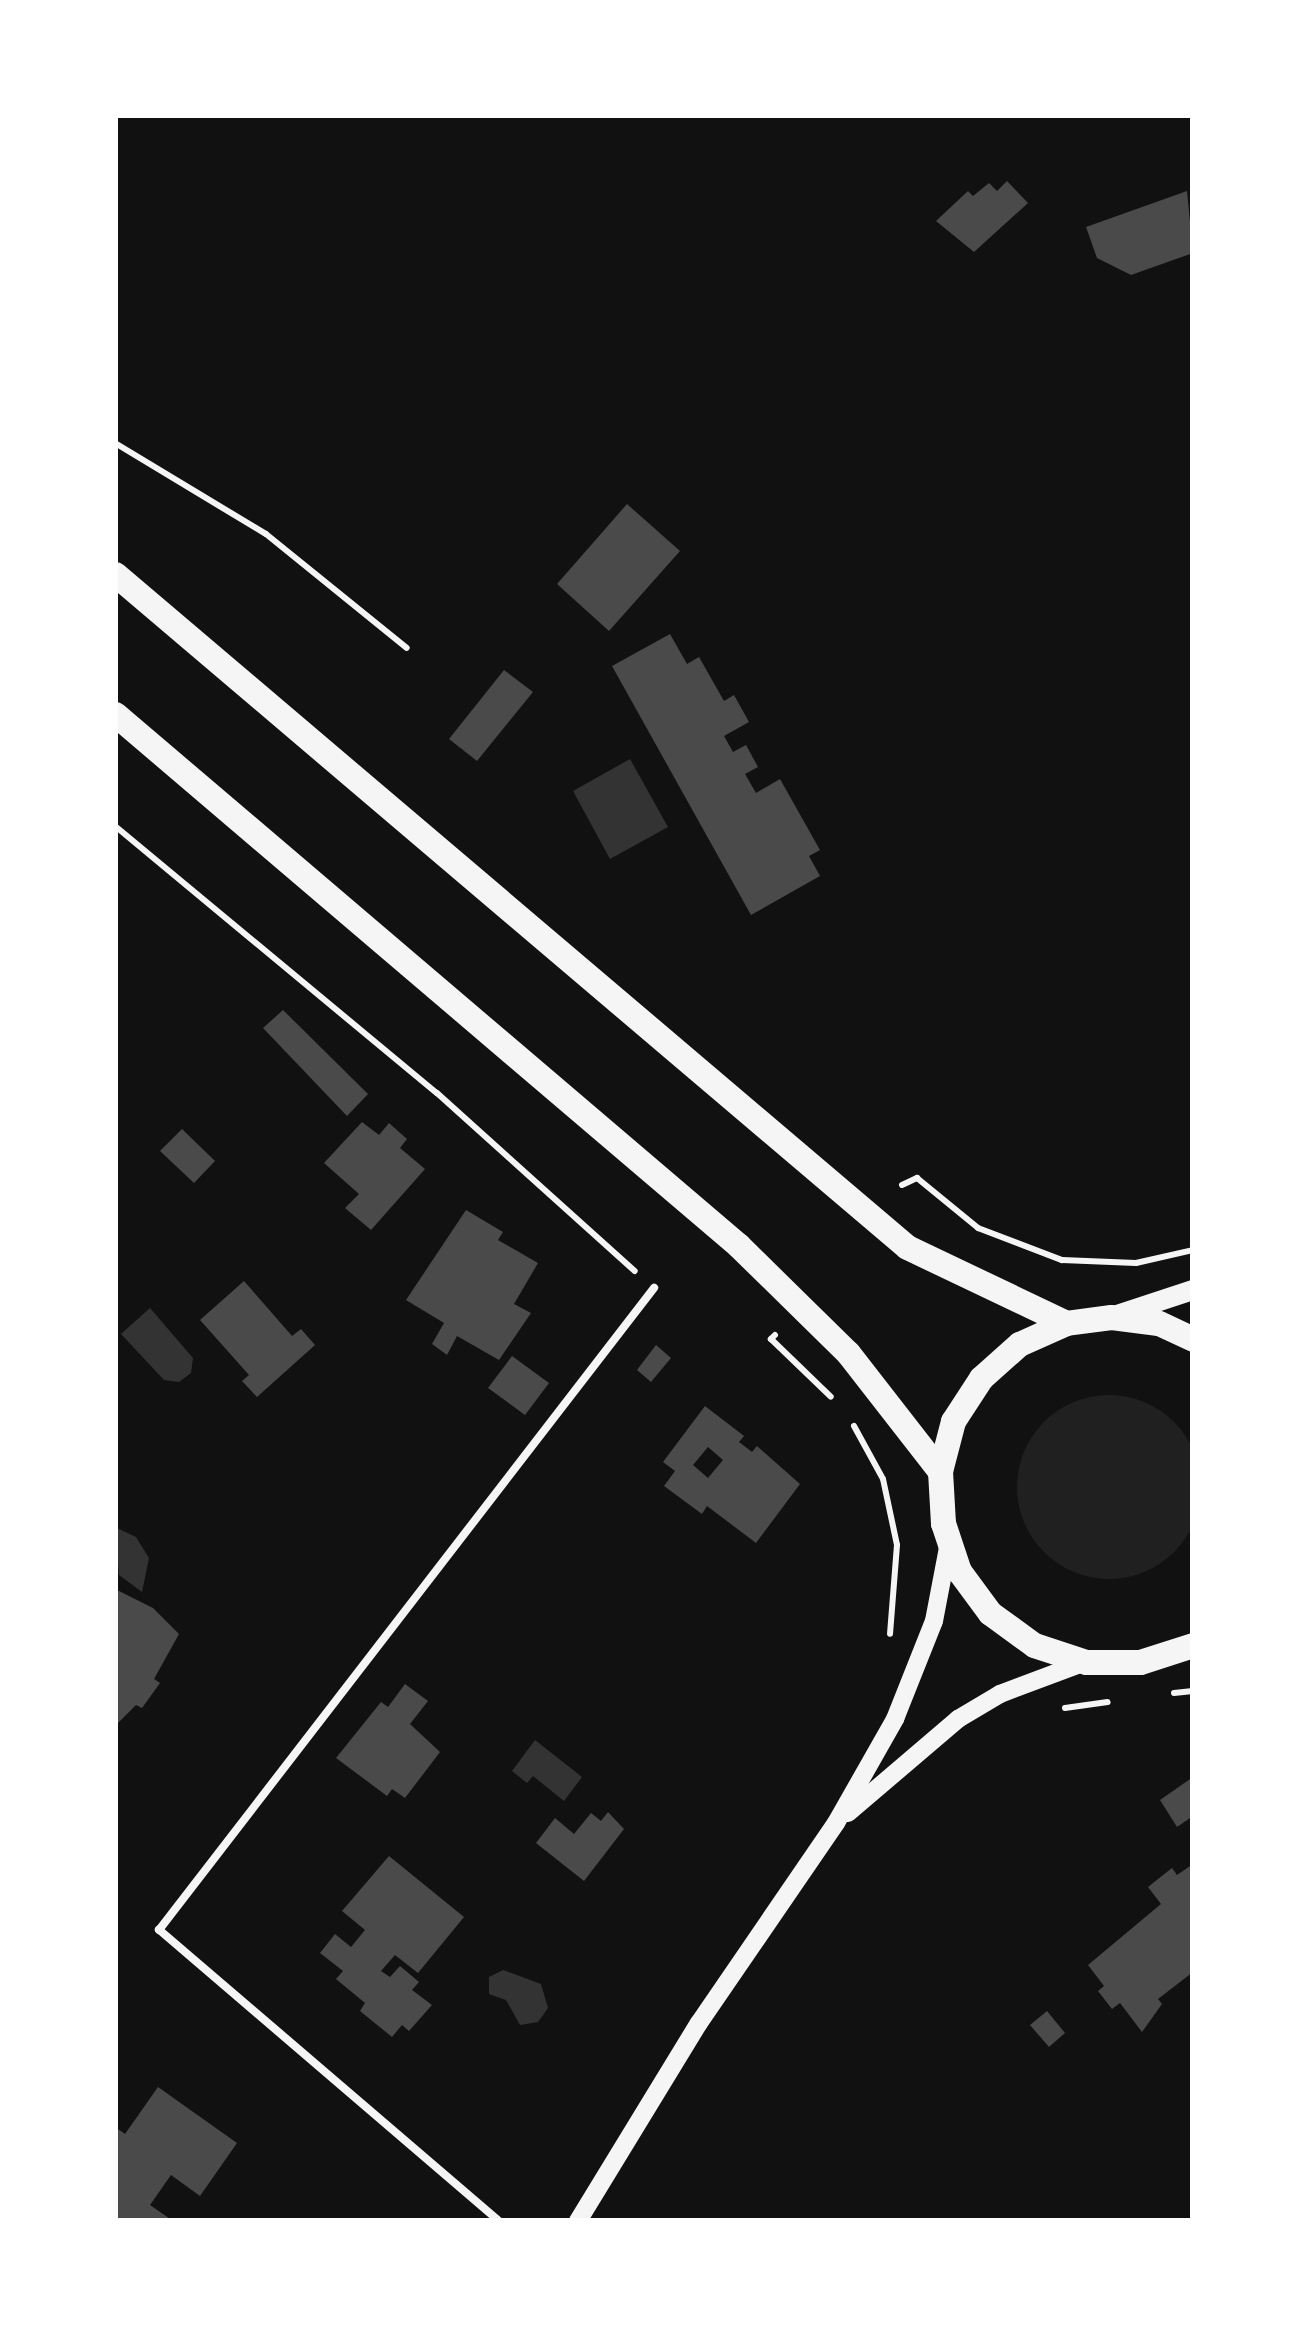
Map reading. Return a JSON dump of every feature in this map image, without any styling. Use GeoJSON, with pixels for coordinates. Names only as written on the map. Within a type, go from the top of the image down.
{"type":"FeatureCollection","features":[{"type":"Feature","properties":{"kind":"main road"},"geometry":{"type":"LineString","coordinates":[[115,574],[907,1248],[1066,1324]]}},
{"type":"Feature","properties":{"kind":"main road"},"geometry":{"type":"LineString","coordinates":[[115,714],[738,1245],[848,1353],[940,1471]]}},
{"type":"Feature","properties":{"kind":"main road"},"geometry":{"type":"LineString","coordinates":[[1193,1290],[1111,1317],[1066,1324],[1019,1344],[981,1378],[953,1421],[940,1471],[949,1542],[959,1571],[990,1614],[1034,1645],[1086,1662],[1140,1662],[1193,1645]]}},
{"type":"Feature","properties":{"kind":"main road"},"geometry":{"type":"LineString","coordinates":[[1111,1317],[1158,1323],[1193,1338]]}},
{"type":"Feature","properties":{"kind":"street"},"geometry":{"type":"LineString","coordinates":[[578,2221],[698,2023],[836,1823],[914,1676],[949,1542]]}},
{"type":"Feature","properties":{"kind":"street"},"geometry":{"type":"LineString","coordinates":[[836,1823],[958,1719],[1000,1694],[1086,1662]]}},
{"type":"Feature","properties":{"kind":"lane"},"geometry":{"type":"LineString","coordinates":[[500,2221],[159,1930],[654,1288]]}},
{"type":"Feature","properties":{"kind":"path"},"geometry":{"type":"LineString","coordinates":[[115,443],[266,534],[407,648]]}},
{"type":"Feature","properties":{"kind":"path"},"geometry":{"type":"LineString","coordinates":[[115,826],[438,1093],[654,1288]]}},
{"type":"Feature","properties":{"kind":"path"},"geometry":{"type":"LineString","coordinates":[[902,1185],[917,1178],[978,1228],[1062,1260],[1136,1263],[1193,1250]]}},
{"type":"Feature","properties":{"kind":"path"},"geometry":{"type":"LineString","coordinates":[[775,1335],[771,1339],[837,1404]]}},
{"type":"Feature","properties":{"kind":"path"},"geometry":{"type":"LineString","coordinates":[[850,1417],[883,1479],[897,1545],[886,1648]]}},
{"type":"Feature","properties":{"kind":"path"},"geometry":{"type":"LineString","coordinates":[[1154,1696],[1193,1691]]}},
{"type":"Feature","properties":{"kind":"path"},"geometry":{"type":"LineString","coordinates":[[1057,1709],[1115,1701]]}},
{"type":"Feature","properties":{"kind":"shaded area"},"geometry":{"type":"Polygon","coordinates":[[[630,759],[668,827],[610,859],[573,791],[630,759]]]}},
{"type":"Feature","properties":{"kind":"shaded area"},"geometry":{"type":"Polygon","coordinates":[[[150,1308],[193,1358],[191,1373],[179,1382],[164,1380],[121,1334],[150,1308]]]}},
{"type":"Feature","properties":{"kind":"shaded area"},"geometry":{"type":"Polygon","coordinates":[[[1109,1395],[1144,1402],[1174,1422],[1194,1452],[1201,1487],[1194,1522],[1174,1552],[1144,1572],[1109,1579],[1074,1572],[1044,1552],[1024,1522],[1017,1487],[1024,1452],[1044,1422],[1074,1402],[1109,1395]]]}},
{"type":"Feature","properties":{"kind":"shaded area"},"geometry":{"type":"Polygon","coordinates":[[[115,1527],[136,1537],[149,1558],[142,1592],[119,1575],[115,1527]]]}},
{"type":"Feature","properties":{"kind":"shaded area"},"geometry":{"type":"Polygon","coordinates":[[[535,1740],[582,1777],[564,1801],[533,1776],[527,1783],[512,1771],[535,1740]]]}},
{"type":"Feature","properties":{"kind":"shaded area"},"geometry":{"type":"Polygon","coordinates":[[[503,1970],[541,1984],[548,2008],[538,2022],[520,2025],[506,2000],[489,1994],[489,1977],[503,1970]]]}},
{"type":"Feature","properties":{"kind":"building"},"geometry":{"type":"Polygon","coordinates":[[[1007,181],[1028,203],[974,252],[936,221],[968,191],[973,196],[989,183],[997,191],[1007,181]]]}},
{"type":"Feature","properties":{"kind":"building"},"geometry":{"type":"Polygon","coordinates":[[[1187,191],[1193,253],[1131,275],[1097,258],[1086,227],[1187,191]]]}},
{"type":"Feature","properties":{"kind":"building"},"geometry":{"type":"Polygon","coordinates":[[[627,504],[680,551],[609,631],[557,584],[627,504]]]}},
{"type":"Feature","properties":{"kind":"building"},"geometry":{"type":"Polygon","coordinates":[[[670,634],[687,664],[699,657],[724,701],[734,695],[749,722],[724,736],[733,752],[746,745],[758,767],[745,774],[756,793],[780,779],[820,850],[809,856],[820,876],[751,915],[612,666],[670,634]]]}},
{"type":"Feature","properties":{"kind":"building"},"geometry":{"type":"Polygon","coordinates":[[[504,670],[533,692],[477,761],[449,739],[504,670]]]}},
{"type":"Feature","properties":{"kind":"building"},"geometry":{"type":"Polygon","coordinates":[[[283,1010],[368,1094],[347,1116],[263,1028],[283,1010]]]}},
{"type":"Feature","properties":{"kind":"building"},"geometry":{"type":"Polygon","coordinates":[[[362,1122],[379,1135],[389,1123],[407,1139],[400,1148],[425,1169],[371,1230],[345,1208],[359,1194],[324,1163],[362,1122]]]}},
{"type":"Feature","properties":{"kind":"building"},"geometry":{"type":"Polygon","coordinates":[[[182,1129],[215,1161],[194,1183],[160,1151],[182,1129]]]}},
{"type":"Feature","properties":{"kind":"building"},"geometry":{"type":"Polygon","coordinates":[[[466,1210],[503,1232],[498,1240],[538,1263],[514,1304],[531,1313],[499,1360],[457,1336],[447,1355],[432,1344],[444,1323],[406,1300],[466,1210]]]}},
{"type":"Feature","properties":{"kind":"building"},"geometry":{"type":"Polygon","coordinates":[[[244,1281],[292,1336],[301,1329],[315,1345],[257,1397],[242,1381],[249,1375],[200,1320],[244,1281]]]}},
{"type":"Feature","properties":{"kind":"building"},"geometry":{"type":"Polygon","coordinates":[[[656,1345],[671,1358],[651,1382],[637,1370],[656,1345]]]}},
{"type":"Feature","properties":{"kind":"building"},"geometry":{"type":"Polygon","coordinates":[[[512,1356],[549,1383],[525,1415],[488,1388],[512,1356]]]}},
{"type":"Feature","properties":{"kind":"building"},"geometry":{"type":"Polygon","coordinates":[[[705,1406],[744,1436],[739,1442],[752,1452],[757,1446],[800,1484],[756,1543],[707,1506],[702,1514],[664,1486],[675,1471],[663,1462],[705,1406]],[[708,1447],[693,1465],[708,1478],[723,1460],[708,1447]]]}},
{"type":"Feature","properties":{"kind":"building"},"geometry":{"type":"Polygon","coordinates":[[[115,1589],[153,1608],[179,1634],[154,1679],[160,1683],[142,1708],[136,1705],[115,1726],[115,1589]]]}},
{"type":"Feature","properties":{"kind":"building"},"geometry":{"type":"Polygon","coordinates":[[[405,1684],[428,1701],[410,1724],[440,1752],[405,1798],[392,1789],[387,1796],[336,1758],[381,1702],[388,1707],[405,1684]]]}},
{"type":"Feature","properties":{"kind":"building"},"geometry":{"type":"Polygon","coordinates":[[[1193,1777],[1193,1816],[1177,1827],[1160,1800],[1193,1777]]]}},
{"type":"Feature","properties":{"kind":"building"},"geometry":{"type":"Polygon","coordinates":[[[608,1812],[624,1829],[584,1881],[536,1843],[555,1818],[574,1834],[591,1813],[601,1821],[608,1812]]]}},
{"type":"Feature","properties":{"kind":"building"},"geometry":{"type":"Polygon","coordinates":[[[389,1856],[464,1917],[418,1973],[395,1955],[381,1971],[390,1977],[400,1966],[419,1982],[412,1990],[432,2005],[409,2031],[402,2025],[392,2037],[360,2011],[365,2003],[336,1979],[343,1971],[320,1953],[335,1934],[351,1947],[365,1930],[342,1911],[389,1856]]]}},
{"type":"Feature","properties":{"kind":"building"},"geometry":{"type":"Polygon","coordinates":[[[1193,1864],[1193,1972],[1158,1999],[1162,2004],[1142,2032],[1120,2003],[1112,2009],[1098,1991],[1104,1986],[1088,1965],[1161,1904],[1148,1887],[1172,1868],[1177,1875],[1193,1864]]]}},
{"type":"Feature","properties":{"kind":"building"},"geometry":{"type":"Polygon","coordinates":[[[1047,2011],[1065,2033],[1049,2047],[1030,2025],[1047,2011]]]}},
{"type":"Feature","properties":{"kind":"building"},"geometry":{"type":"Polygon","coordinates":[[[158,2087],[237,2143],[200,2196],[171,2175],[150,2205],[173,2221],[115,2221],[115,2127],[125,2134],[158,2087]]]}}]}
